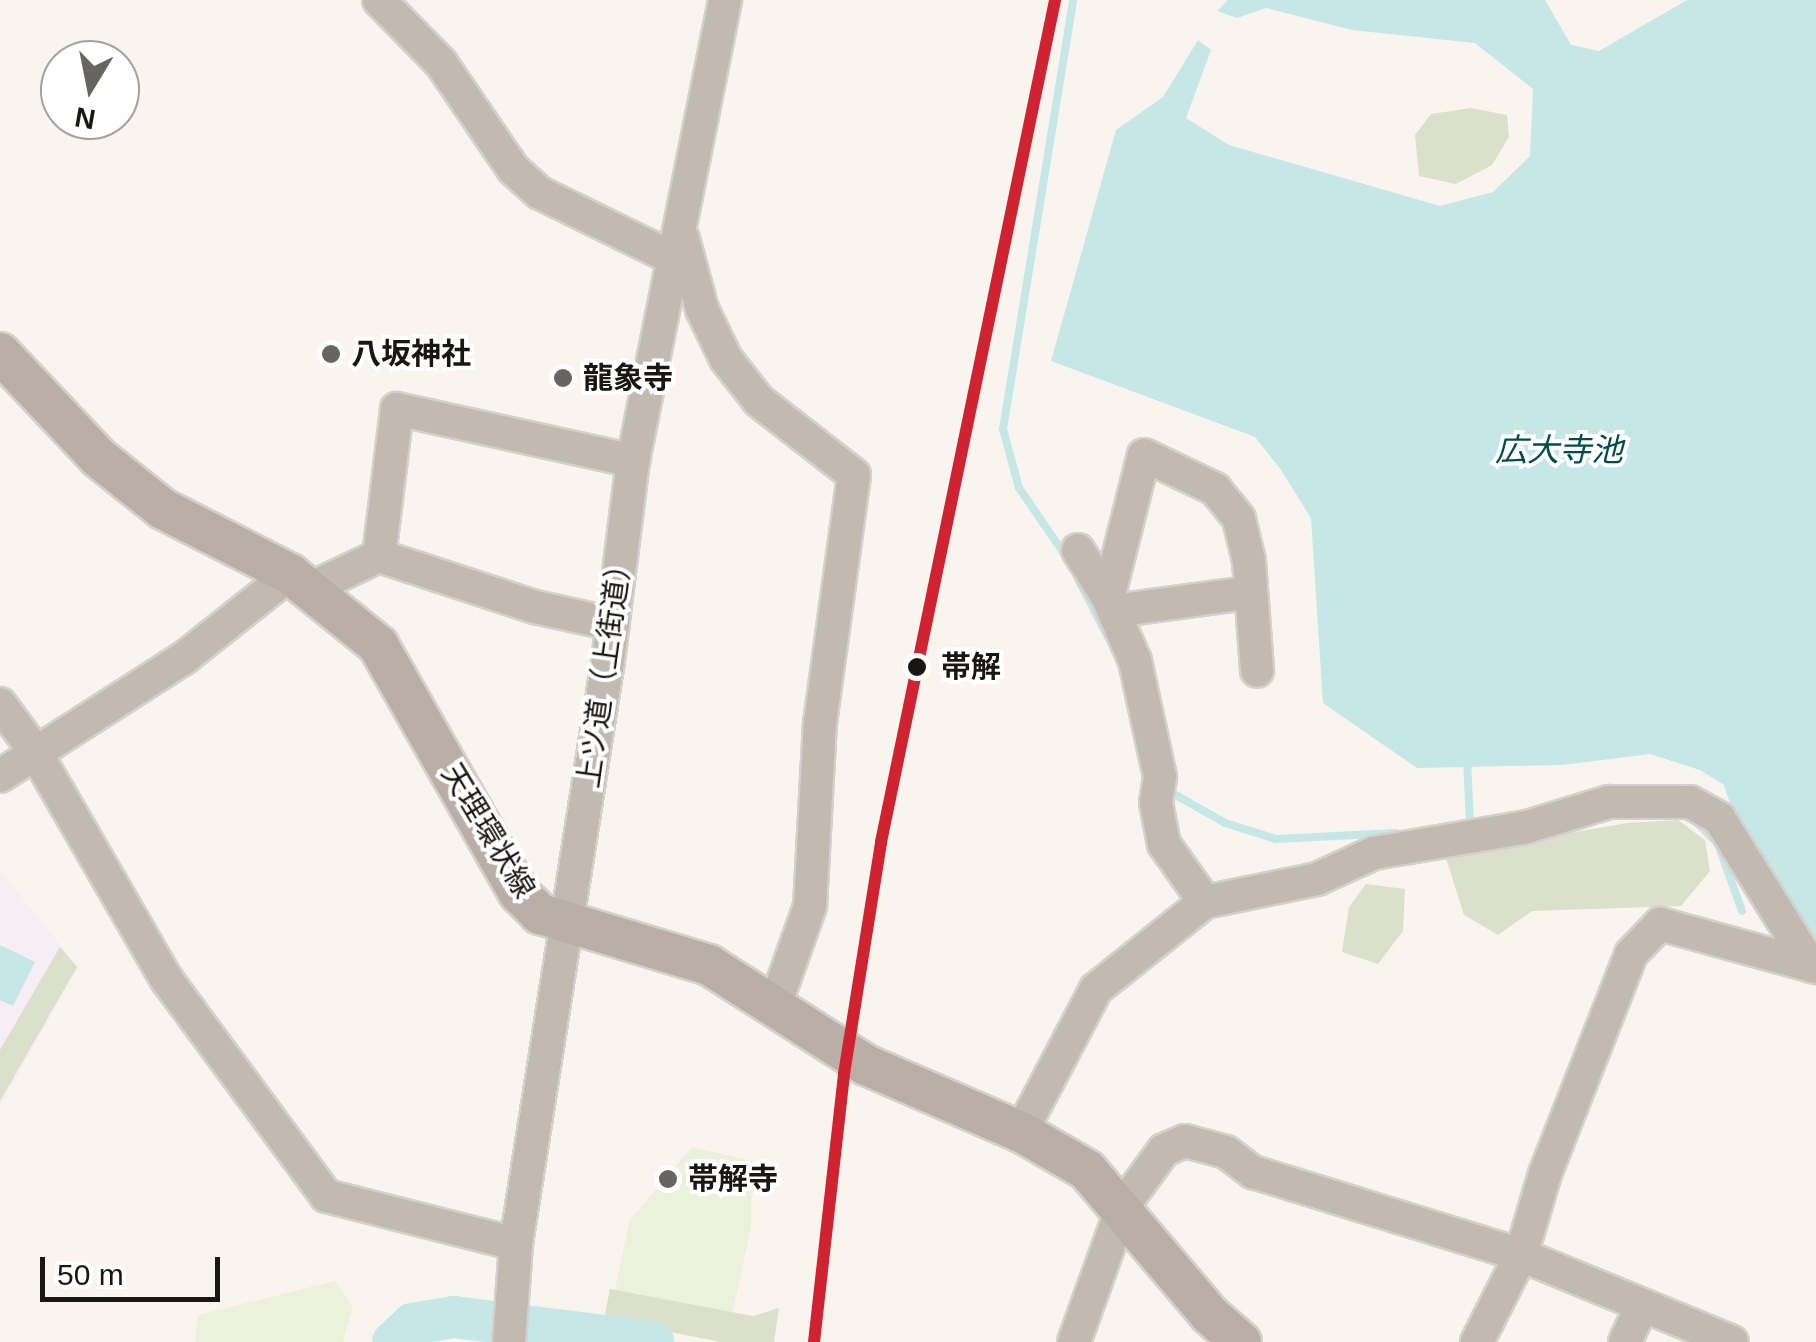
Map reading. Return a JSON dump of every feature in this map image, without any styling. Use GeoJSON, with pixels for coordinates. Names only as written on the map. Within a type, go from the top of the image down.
{"type":"FeatureCollection","features":[{"type":"Feature","properties":{"kind":"main road","name":"天理環状線"},"geometry":{"type":"LineString","coordinates":[[0,353],[88,446],[163,509],[300,582],[378,646],[519,893],[540,914],[567,926],[674,951],[775,1005],[866,1065],[1021,1132],[1087,1170],[1123,1206],[1210,1315],[1241,1342]]}},
{"type":"Feature","properties":{"kind":"street"},"geometry":{"type":"LineString","coordinates":[[379,0],[441,64],[526,181],[625,238],[680,248],[702,309],[726,359],[759,400],[854,475],[820,722],[810,906],[775,1005]]}},
{"type":"Feature","properties":{"kind":"street","name":"上ツ道（上街道）"},"geometry":{"type":"LineString","coordinates":[[509,1328],[516,1244],[613,624],[632,461],[680,248],[724,0]]}},
{"type":"Feature","properties":{"kind":"street"},"geometry":{"type":"LineString","coordinates":[[379,556],[397,409],[632,461]]}},
{"type":"Feature","properties":{"kind":"street"},"geometry":{"type":"LineString","coordinates":[[1111,604],[1144,454],[1215,489],[1239,519],[1257,671]]}},
{"type":"Feature","properties":{"kind":"street"},"geometry":{"type":"LineString","coordinates":[[1078,550],[1111,604],[1135,662],[1164,844],[1205,902]]}},
{"type":"Feature","properties":{"kind":"street"},"geometry":{"type":"LineString","coordinates":[[0,776],[34,750],[300,582],[379,556],[535,607],[613,624]]}},
{"type":"Feature","properties":{"kind":"street"},"geometry":{"type":"LineString","coordinates":[[1111,604],[1248,592]]}},
{"type":"Feature","properties":{"kind":"street"},"geometry":{"type":"LineString","coordinates":[[0,704],[34,750],[167,980],[326,1196],[516,1244]]}},
{"type":"Feature","properties":{"kind":"street"},"geometry":{"type":"LineString","coordinates":[[1021,1132],[1096,989],[1205,902],[1318,879],[1374,853],[1527,827],[1609,802],[1690,802],[1719,818],[1814,966]]}},
{"type":"Feature","properties":{"kind":"street"},"geometry":{"type":"LineString","coordinates":[[1477,1342],[1521,1255],[1545,1174],[1631,954],[1660,924],[1814,966]]}},
{"type":"Feature","properties":{"kind":"street"},"geometry":{"type":"LineString","coordinates":[[1074,1342],[1123,1206],[1164,1150],[1185,1141],[1226,1152],[1254,1172],[1521,1255],[1732,1342]]}},
{"type":"Feature","properties":{"kind":"street"},"geometry":{"type":"LineString","coordinates":[[1625,1342],[1642,1306]]}},
{"type":"Feature","properties":{"kind":"shaded area"},"geometry":{"type":"Polygon","coordinates":[[[0,870],[78,967],[0,1107],[0,870]]]}},
{"type":"Feature","properties":{"kind":"green space"},"geometry":{"type":"Polygon","coordinates":[[[1471,108],[1507,115],[1509,137],[1492,165],[1456,184],[1419,176],[1415,135],[1431,114],[1471,108]]]}},
{"type":"Feature","properties":{"kind":"green space"},"geometry":{"type":"Polygon","coordinates":[[[1678,820],[1705,840],[1710,871],[1681,906],[1532,911],[1498,935],[1464,915],[1445,855],[1627,823],[1678,820]]]}},
{"type":"Feature","properties":{"kind":"green space"},"geometry":{"type":"Polygon","coordinates":[[[1366,884],[1405,889],[1403,931],[1378,964],[1342,952],[1349,907],[1366,884]]]}},
{"type":"Feature","properties":{"kind":"green space"},"geometry":{"type":"Polygon","coordinates":[[[60,947],[77,967],[0,1101],[0,1050],[60,947]]]}},
{"type":"Feature","properties":{"kind":"green space"},"geometry":{"type":"Polygon","coordinates":[[[692,1147],[752,1161],[751,1227],[732,1316],[614,1294],[630,1220],[692,1147]]]}},
{"type":"Feature","properties":{"kind":"green space"},"geometry":{"type":"Polygon","coordinates":[[[335,1281],[353,1307],[343,1342],[195,1342],[198,1315],[335,1281]]]}},
{"type":"Feature","properties":{"kind":"green space"},"geometry":{"type":"Polygon","coordinates":[[[610,1289],[753,1316],[779,1308],[774,1342],[721,1342],[604,1319],[610,1289]]]}},
{"type":"Feature","properties":{"kind":"water","name":"広大寺池"},"geometry":{"type":"Polygon","coordinates":[[[1228,0],[1545,0],[1571,45],[1599,51],[1687,0],[1816,0],[1816,943],[1742,840],[1724,785],[1700,770],[1650,754],[1562,765],[1417,768],[1323,703],[1311,518],[1255,437],[1051,361],[1116,130],[1163,97],[1198,40],[1211,50],[1186,118],[1229,145],[1440,206],[1493,192],[1530,156],[1533,89],[1475,43],[1352,30],[1266,8],[1237,18],[1217,11],[1228,0]]]}},
{"type":"Feature","properties":{"kind":"water"},"geometry":{"type":"Polygon","coordinates":[[[0,945],[35,962],[13,1006],[0,1000],[0,945]]]}},
{"type":"Feature","properties":{"kind":"waterway"},"geometry":{"type":"LineString","coordinates":[[1067,558],[1019,488],[1003,429],[1073,0]]}},
{"type":"Feature","properties":{"kind":"waterway"},"geometry":{"type":"LineString","coordinates":[[1078,579],[1108,637]]}},
{"type":"Feature","properties":{"kind":"waterway"},"geometry":{"type":"LineString","coordinates":[[1465,825],[1470,825],[1467,760]]}},
{"type":"Feature","properties":{"kind":"waterway"},"geometry":{"type":"LineString","coordinates":[[1167,790],[1225,823],[1276,839],[1396,833]]}},
{"type":"Feature","properties":{"kind":"waterway"},"geometry":{"type":"LineString","coordinates":[[1694,820],[1718,844],[1742,911]]}},
{"type":"Feature","properties":{"kind":"waterway"},"geometry":{"type":"LineString","coordinates":[[393,1342],[412,1324],[454,1317],[653,1342]]}},
{"type":"Feature","properties":{"kind":"transit line"},"geometry":{"type":"LineString","coordinates":[[814,1342],[844,1074],[881,842],[1055,0]]}},
{"type":"Feature","properties":{"kind":"place","name":"八坂神社"},"geometry":{"type":"Point","coordinates":[331,354]}},
{"type":"Feature","properties":{"kind":"place","name":"龍象寺"},"geometry":{"type":"Point","coordinates":[563,378]}},
{"type":"Feature","properties":{"kind":"place","name":"帯解"},"geometry":{"type":"Point","coordinates":[917,667]}},
{"type":"Feature","properties":{"kind":"place","name":"帯解寺"},"geometry":{"type":"Point","coordinates":[668,1179]}}]}
